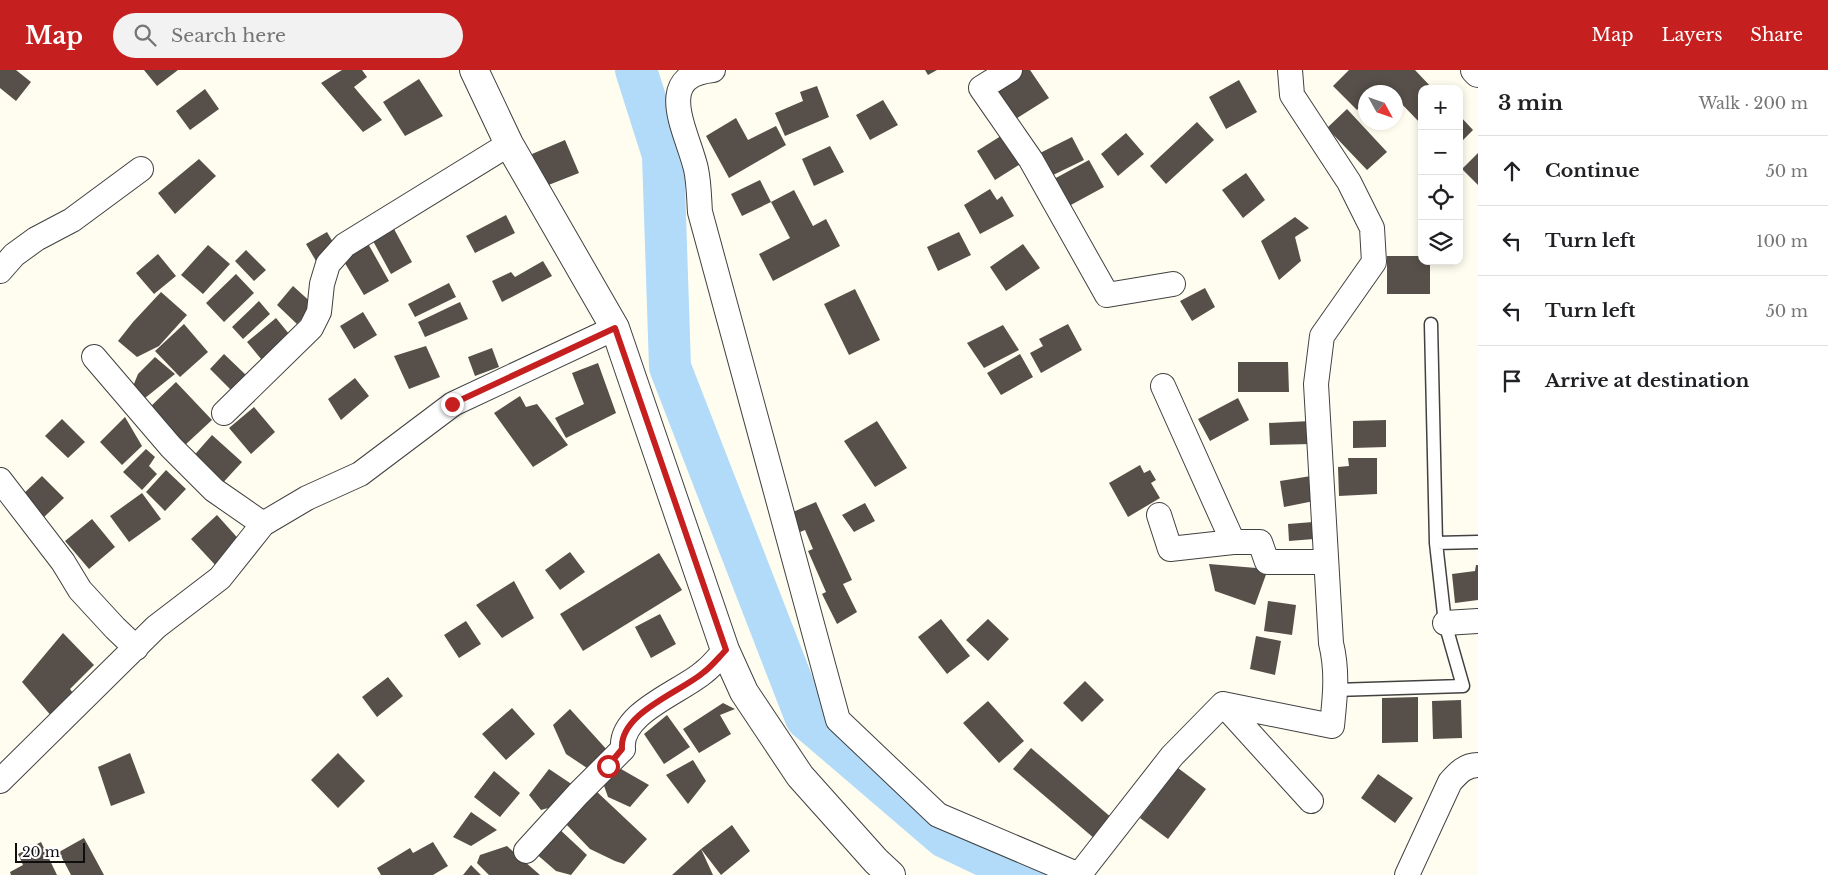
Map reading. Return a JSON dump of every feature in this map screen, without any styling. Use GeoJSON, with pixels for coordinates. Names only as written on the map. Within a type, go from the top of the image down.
{"type":"FeatureCollection","features":[{"type":"Feature","properties":{"kind":"street"},"geometry":{"type":"LineString","coordinates":[[474,70],[509,144],[615,328],[726,650],[744,692],[800,776],[876,861],[891,875]]}},
{"type":"Feature","properties":{"kind":"street"},"geometry":{"type":"LineString","coordinates":[[713,70],[697,72],[686,79],[679,91],[677,104],[696,170],[700,212],[838,720],[938,815],[1079,875],[1172,756],[1223,704]]}},
{"type":"Feature","properties":{"kind":"street"},"geometry":{"type":"LineString","coordinates":[[1010,70],[981,88],[1031,160],[1107,295],[1173,284]]}},
{"type":"Feature","properties":{"kind":"street"},"geometry":{"type":"LineString","coordinates":[[1223,704],[1332,726],[1335,662],[1331,643],[1316,384],[1322,336],[1374,262],[1372,228],[1349,182],[1292,95],[1290,70]]}},
{"type":"Feature","properties":{"kind":"street"},"geometry":{"type":"LineString","coordinates":[[224,413],[311,328],[319,312],[322,284],[328,264],[345,245],[509,144]]}},
{"type":"Feature","properties":{"kind":"street"},"geometry":{"type":"LineString","coordinates":[[0,271],[14,255],[36,239],[72,220],[141,169]]}},
{"type":"Feature","properties":{"kind":"street"},"geometry":{"type":"LineString","coordinates":[[0,781],[156,627],[220,578],[263,524],[307,498],[360,474],[452,404],[615,328]]}},
{"type":"Feature","properties":{"kind":"street"},"geometry":{"type":"LineString","coordinates":[[94,358],[171,447],[214,490],[263,524]]}},
{"type":"Feature","properties":{"kind":"street"},"geometry":{"type":"LineString","coordinates":[[1163,386],[1234,542]]}},
{"type":"Feature","properties":{"kind":"street"},"geometry":{"type":"LineString","coordinates":[[0,480],[63,562],[80,590],[136,648]]}},
{"type":"Feature","properties":{"kind":"street"},"geometry":{"type":"LineString","coordinates":[[1159,514],[1170,549],[1234,542],[1260,542],[1267,562],[1326,562]]}},
{"type":"Feature","properties":{"kind":"street"},"geometry":{"type":"LineString","coordinates":[[1444,623],[1478,621]]}},
{"type":"Feature","properties":{"kind":"street"},"geometry":{"type":"LineString","coordinates":[[526,851],[622,749],[622,743],[630,725],[648,706],[705,672],[726,650]]}},
{"type":"Feature","properties":{"kind":"street"},"geometry":{"type":"LineString","coordinates":[[1223,704],[1311,801]]}},
{"type":"Feature","properties":{"kind":"street"},"geometry":{"type":"LineString","coordinates":[[1407,875],[1450,782],[1459,771],[1471,765],[1478,765]]}},
{"type":"Feature","properties":{"kind":"lane"},"geometry":{"type":"LineString","coordinates":[[1335,690],[1463,686],[1444,623],[1436,543],[1431,324]]}},
{"type":"Feature","properties":{"kind":"lane"},"geometry":{"type":"LineString","coordinates":[[1436,543],[1478,542]]}},
{"type":"Feature","properties":{"kind":"building"},"geometry":{"type":"Polygon","coordinates":[[[0,70],[16,70],[31,82],[16,101],[0,88],[0,70]]]}},
{"type":"Feature","properties":{"kind":"building"},"geometry":{"type":"Polygon","coordinates":[[[144,70],[178,70],[157,86],[144,70]]]}},
{"type":"Feature","properties":{"kind":"building"},"geometry":{"type":"Polygon","coordinates":[[[342,70],[362,70],[367,77],[354,87],[382,120],[363,132],[321,83],[342,70]]]}},
{"type":"Feature","properties":{"kind":"building"},"geometry":{"type":"Polygon","coordinates":[[[925,70],[937,70],[928,75],[925,70]]]}},
{"type":"Feature","properties":{"kind":"building"},"geometry":{"type":"Polygon","coordinates":[[[1016,70],[1030,70],[1049,98],[1011,122],[990,88],[1016,70]]]}},
{"type":"Feature","properties":{"kind":"building"},"geometry":{"type":"Polygon","coordinates":[[[1349,70],[1415,70],[1429,85],[1418,85],[1418,121],[1403,105],[1403,85],[1358,85],[1357,110],[1333,86],[1349,70]]]}},
{"type":"Feature","properties":{"kind":"building"},"geometry":{"type":"Polygon","coordinates":[[[419,79],[443,116],[405,136],[383,102],[419,79]]]}},
{"type":"Feature","properties":{"kind":"building"},"geometry":{"type":"Polygon","coordinates":[[[1239,80],[1257,112],[1226,129],[1209,97],[1239,80]]]}},
{"type":"Feature","properties":{"kind":"building"},"geometry":{"type":"Polygon","coordinates":[[[817,86],[829,117],[785,136],[775,113],[803,101],[800,92],[817,86]]]}},
{"type":"Feature","properties":{"kind":"building"},"geometry":{"type":"Polygon","coordinates":[[[205,89],[219,109],[190,130],[176,111],[205,89]]]}},
{"type":"Feature","properties":{"kind":"building"},"geometry":{"type":"Polygon","coordinates":[[[883,100],[898,125],[870,140],[856,115],[883,100]]]}},
{"type":"Feature","properties":{"kind":"building"},"geometry":{"type":"Polygon","coordinates":[[[1347,109],[1358,121],[1358,130],[1367,130],[1387,152],[1367,170],[1327,128],[1347,109]]]}},
{"type":"Feature","properties":{"kind":"building"},"geometry":{"type":"Polygon","coordinates":[[[736,118],[748,140],[776,126],[786,145],[729,178],[706,136],[736,118]]]}},
{"type":"Feature","properties":{"kind":"building"},"geometry":{"type":"Polygon","coordinates":[[[1463,119],[1473,130],[1463,140],[1463,119]]]}},
{"type":"Feature","properties":{"kind":"building"},"geometry":{"type":"Polygon","coordinates":[[[1197,122],[1214,140],[1166,184],[1150,166],[1197,122]]]}},
{"type":"Feature","properties":{"kind":"building"},"geometry":{"type":"Polygon","coordinates":[[[1126,133],[1144,154],[1118,176],[1101,154],[1126,133]]]}},
{"type":"Feature","properties":{"kind":"building"},"geometry":{"type":"Polygon","coordinates":[[[1004,134],[1022,163],[995,180],[977,151],[1004,134]]]}},
{"type":"Feature","properties":{"kind":"building"},"geometry":{"type":"Polygon","coordinates":[[[1072,137],[1084,160],[1049,177],[1038,154],[1072,137]]]}},
{"type":"Feature","properties":{"kind":"building"},"geometry":{"type":"Polygon","coordinates":[[[565,140],[579,173],[546,186],[532,154],[565,140]]]}},
{"type":"Feature","properties":{"kind":"building"},"geometry":{"type":"Polygon","coordinates":[[[830,146],[844,172],[814,186],[802,159],[830,146]]]}},
{"type":"Feature","properties":{"kind":"building"},"geometry":{"type":"Polygon","coordinates":[[[1478,153],[1478,185],[1463,170],[1478,153]]]}},
{"type":"Feature","properties":{"kind":"building"},"geometry":{"type":"Polygon","coordinates":[[[199,159],[216,176],[175,214],[158,193],[199,159]]]}},
{"type":"Feature","properties":{"kind":"building"},"geometry":{"type":"Polygon","coordinates":[[[1089,160],[1104,187],[1069,206],[1054,179],[1089,160]]]}},
{"type":"Feature","properties":{"kind":"building"},"geometry":{"type":"Polygon","coordinates":[[[1246,173],[1265,200],[1243,218],[1222,190],[1246,173]]]}},
{"type":"Feature","properties":{"kind":"building"},"geometry":{"type":"Polygon","coordinates":[[[760,180],[771,202],[742,216],[731,194],[760,180]]]}},
{"type":"Feature","properties":{"kind":"building"},"geometry":{"type":"Polygon","coordinates":[[[990,189],[997,200],[1002,196],[1014,216],[980,234],[964,205],[990,189]]]}},
{"type":"Feature","properties":{"kind":"building"},"geometry":{"type":"Polygon","coordinates":[[[794,190],[813,226],[826,219],[840,246],[773,281],[759,254],[790,238],[771,202],[794,190]]]}},
{"type":"Feature","properties":{"kind":"building"},"geometry":{"type":"Polygon","coordinates":[[[506,215],[515,233],[475,253],[466,236],[506,215]]]}},
{"type":"Feature","properties":{"kind":"building"},"geometry":{"type":"Polygon","coordinates":[[[1295,217],[1309,228],[1295,237],[1301,261],[1279,280],[1261,241],[1295,217]]]}},
{"type":"Feature","properties":{"kind":"building"},"geometry":{"type":"Polygon","coordinates":[[[394,229],[412,262],[391,274],[373,241],[394,229]]]}},
{"type":"Feature","properties":{"kind":"building"},"geometry":{"type":"Polygon","coordinates":[[[327,232],[337,249],[316,261],[306,244],[327,232]]]}},
{"type":"Feature","properties":{"kind":"building"},"geometry":{"type":"Polygon","coordinates":[[[959,232],[971,255],[938,271],[927,247],[959,232]]]}},
{"type":"Feature","properties":{"kind":"building"},"geometry":{"type":"Polygon","coordinates":[[[366,240],[389,281],[364,295],[340,255],[366,240]]]}},
{"type":"Feature","properties":{"kind":"building"},"geometry":{"type":"Polygon","coordinates":[[[1023,244],[1040,268],[1006,291],[990,267],[1023,244]]]}},
{"type":"Feature","properties":{"kind":"building"},"geometry":{"type":"Polygon","coordinates":[[[208,245],[230,264],[203,294],[181,275],[208,245]]]}},
{"type":"Feature","properties":{"kind":"building"},"geometry":{"type":"Polygon","coordinates":[[[246,250],[266,270],[254,281],[235,261],[246,250]]]}},
{"type":"Feature","properties":{"kind":"building"},"geometry":{"type":"Polygon","coordinates":[[[158,254],[176,276],[154,294],[136,273],[158,254]]]}},
{"type":"Feature","properties":{"kind":"building"},"geometry":{"type":"Polygon","coordinates":[[[1387,256],[1418,256],[1418,265],[1430,265],[1430,294],[1387,294],[1387,256]]]}},
{"type":"Feature","properties":{"kind":"building"},"geometry":{"type":"Polygon","coordinates":[[[543,261],[552,276],[502,302],[492,281],[511,272],[515,277],[543,261]]]}},
{"type":"Feature","properties":{"kind":"building"},"geometry":{"type":"Polygon","coordinates":[[[236,274],[254,293],[224,322],[206,303],[236,274]]]}},
{"type":"Feature","properties":{"kind":"building"},"geometry":{"type":"Polygon","coordinates":[[[449,283],[456,297],[415,317],[408,304],[449,283]]]}},
{"type":"Feature","properties":{"kind":"building"},"geometry":{"type":"Polygon","coordinates":[[[293,286],[314,305],[297,324],[277,305],[293,286]]]}},
{"type":"Feature","properties":{"kind":"building"},"geometry":{"type":"Polygon","coordinates":[[[1205,288],[1215,307],[1192,321],[1180,301],[1205,288]]]}},
{"type":"Feature","properties":{"kind":"building"},"geometry":{"type":"Polygon","coordinates":[[[855,289],[880,340],[849,355],[824,304],[855,289]]]}},
{"type":"Feature","properties":{"kind":"building"},"geometry":{"type":"Polygon","coordinates":[[[161,292],[187,315],[159,346],[137,357],[118,341],[161,292]]]}},
{"type":"Feature","properties":{"kind":"building"},"geometry":{"type":"Polygon","coordinates":[[[259,301],[270,314],[243,339],[232,327],[259,301]]]}},
{"type":"Feature","properties":{"kind":"building"},"geometry":{"type":"Polygon","coordinates":[[[460,302],[468,319],[425,337],[418,322],[460,302]]]}},
{"type":"Feature","properties":{"kind":"building"},"geometry":{"type":"Polygon","coordinates":[[[363,312],[377,335],[354,349],[340,326],[363,312]]]}},
{"type":"Feature","properties":{"kind":"building"},"geometry":{"type":"Polygon","coordinates":[[[276,318],[294,340],[267,366],[247,342],[276,318]]]}},
{"type":"Feature","properties":{"kind":"building"},"geometry":{"type":"Polygon","coordinates":[[[184,324],[208,352],[180,377],[155,351],[184,324]]]}},
{"type":"Feature","properties":{"kind":"building"},"geometry":{"type":"Polygon","coordinates":[[[1068,324],[1082,350],[1041,373],[1030,353],[1043,346],[1039,339],[1068,324]]]}},
{"type":"Feature","properties":{"kind":"building"},"geometry":{"type":"Polygon","coordinates":[[[1003,325],[1019,350],[984,368],[967,343],[1003,325]]]}},
{"type":"Feature","properties":{"kind":"building"},"geometry":{"type":"Polygon","coordinates":[[[426,346],[440,377],[409,389],[394,356],[426,346]]]}},
{"type":"Feature","properties":{"kind":"building"},"geometry":{"type":"Polygon","coordinates":[[[492,348],[499,367],[475,376],[468,357],[492,348]]]}},
{"type":"Feature","properties":{"kind":"building"},"geometry":{"type":"Polygon","coordinates":[[[224,354],[247,376],[233,392],[210,369],[224,354]]]}},
{"type":"Feature","properties":{"kind":"building"},"geometry":{"type":"Polygon","coordinates":[[[1020,354],[1033,377],[1001,395],[987,373],[1020,354]]]}},
{"type":"Feature","properties":{"kind":"building"},"geometry":{"type":"Polygon","coordinates":[[[155,357],[175,374],[140,402],[129,396],[138,374],[155,357]]]}},
{"type":"Feature","properties":{"kind":"building"},"geometry":{"type":"Polygon","coordinates":[[[1238,362],[1288,362],[1289,392],[1238,392],[1238,362]]]}},
{"type":"Feature","properties":{"kind":"building"},"geometry":{"type":"Polygon","coordinates":[[[598,363],[616,413],[566,438],[555,418],[584,404],[572,373],[598,363]]]}},
{"type":"Feature","properties":{"kind":"building"},"geometry":{"type":"Polygon","coordinates":[[[355,378],[369,396],[341,420],[328,399],[355,378]]]}},
{"type":"Feature","properties":{"kind":"building"},"geometry":{"type":"Polygon","coordinates":[[[176,382],[212,420],[184,446],[148,409],[176,382]]]}},
{"type":"Feature","properties":{"kind":"building"},"geometry":{"type":"Polygon","coordinates":[[[520,396],[526,407],[537,404],[568,445],[533,467],[494,413],[520,396]]]}},
{"type":"Feature","properties":{"kind":"building"},"geometry":{"type":"Polygon","coordinates":[[[1238,398],[1249,420],[1210,441],[1198,419],[1238,398]]]}},
{"type":"Feature","properties":{"kind":"building"},"geometry":{"type":"Polygon","coordinates":[[[254,407],[275,432],[251,454],[229,428],[254,407]]]}},
{"type":"Feature","properties":{"kind":"building"},"geometry":{"type":"Polygon","coordinates":[[[125,417],[142,446],[122,465],[100,442],[125,417]]]}},
{"type":"Feature","properties":{"kind":"building"},"geometry":{"type":"Polygon","coordinates":[[[62,419],[85,442],[68,458],[45,436],[62,419]]]}},
{"type":"Feature","properties":{"kind":"building"},"geometry":{"type":"Polygon","coordinates":[[[1386,420],[1386,447],[1353,448],[1353,421],[1386,420]]]}},
{"type":"Feature","properties":{"kind":"building"},"geometry":{"type":"Polygon","coordinates":[[[877,421],[907,468],[875,487],[844,441],[877,421]]]}},
{"type":"Feature","properties":{"kind":"building"},"geometry":{"type":"Polygon","coordinates":[[[1311,421],[1311,444],[1270,445],[1269,423],[1311,421]]]}},
{"type":"Feature","properties":{"kind":"building"},"geometry":{"type":"Polygon","coordinates":[[[212,435],[242,462],[219,487],[190,460],[212,435]]]}},
{"type":"Feature","properties":{"kind":"building"},"geometry":{"type":"Polygon","coordinates":[[[146,449],[155,457],[149,466],[157,474],[142,490],[123,472],[146,449]]]}},
{"type":"Feature","properties":{"kind":"building"},"geometry":{"type":"Polygon","coordinates":[[[1348,458],[1377,458],[1377,494],[1339,496],[1338,467],[1349,466],[1348,458]]]}},
{"type":"Feature","properties":{"kind":"building"},"geometry":{"type":"Polygon","coordinates":[[[1140,465],[1144,473],[1150,470],[1156,480],[1151,483],[1160,498],[1128,517],[1109,483],[1140,465]]]}},
{"type":"Feature","properties":{"kind":"building"},"geometry":{"type":"Polygon","coordinates":[[[166,470],[186,489],[165,511],[146,492],[166,470]]]}},
{"type":"Feature","properties":{"kind":"building"},"geometry":{"type":"Polygon","coordinates":[[[42,476],[64,498],[42,519],[20,497],[42,476]]]}},
{"type":"Feature","properties":{"kind":"building"},"geometry":{"type":"Polygon","coordinates":[[[1311,476],[1314,501],[1284,507],[1280,481],[1311,476]]]}},
{"type":"Feature","properties":{"kind":"building"},"geometry":{"type":"Polygon","coordinates":[[[142,493],[161,519],[129,542],[110,516],[142,493]]]}},
{"type":"Feature","properties":{"kind":"building"},"geometry":{"type":"Polygon","coordinates":[[[816,502],[852,580],[843,584],[857,612],[837,624],[822,594],[826,592],[808,551],[813,549],[805,530],[795,534],[786,515],[816,502]]]}},
{"type":"Feature","properties":{"kind":"building"},"geometry":{"type":"Polygon","coordinates":[[[865,503],[875,521],[854,532],[842,515],[865,503]]]}},
{"type":"Feature","properties":{"kind":"building"},"geometry":{"type":"Polygon","coordinates":[[[217,515],[244,545],[218,568],[191,539],[217,515]]]}},
{"type":"Feature","properties":{"kind":"building"},"geometry":{"type":"Polygon","coordinates":[[[92,519],[115,547],[89,569],[65,541],[92,519]]]}},
{"type":"Feature","properties":{"kind":"building"},"geometry":{"type":"Polygon","coordinates":[[[1313,522],[1314,539],[1289,541],[1288,524],[1313,522]]]}},
{"type":"Feature","properties":{"kind":"building"},"geometry":{"type":"Polygon","coordinates":[[[570,552],[585,572],[560,590],[545,570],[570,552]]]}},
{"type":"Feature","properties":{"kind":"building"},"geometry":{"type":"Polygon","coordinates":[[[659,553],[682,590],[583,651],[560,614],[659,553]]]}},
{"type":"Feature","properties":{"kind":"building"},"geometry":{"type":"Polygon","coordinates":[[[1209,564],[1268,569],[1255,605],[1215,591],[1209,564]]]}},
{"type":"Feature","properties":{"kind":"building"},"geometry":{"type":"Polygon","coordinates":[[[1476,565],[1478,565],[1478,600],[1455,603],[1452,574],[1475,571],[1476,565]]]}},
{"type":"Feature","properties":{"kind":"building"},"geometry":{"type":"Polygon","coordinates":[[[514,581],[534,618],[502,638],[476,605],[514,581]]]}},
{"type":"Feature","properties":{"kind":"building"},"geometry":{"type":"Polygon","coordinates":[[[1268,601],[1296,605],[1292,635],[1264,631],[1268,601]]]}},
{"type":"Feature","properties":{"kind":"building"},"geometry":{"type":"Polygon","coordinates":[[[660,614],[676,644],[651,658],[635,627],[660,614]]]}},
{"type":"Feature","properties":{"kind":"building"},"geometry":{"type":"Polygon","coordinates":[[[941,619],[970,656],[947,674],[918,637],[941,619]]]}},
{"type":"Feature","properties":{"kind":"building"},"geometry":{"type":"Polygon","coordinates":[[[988,619],[1009,639],[988,661],[966,640],[988,619]]]}},
{"type":"Feature","properties":{"kind":"building"},"geometry":{"type":"Polygon","coordinates":[[[466,621],[481,644],[459,658],[444,635],[466,621]]]}},
{"type":"Feature","properties":{"kind":"building"},"geometry":{"type":"Polygon","coordinates":[[[63,633],[94,665],[70,689],[77,699],[53,718],[22,682],[63,633]]]}},
{"type":"Feature","properties":{"kind":"building"},"geometry":{"type":"Polygon","coordinates":[[[1256,636],[1281,641],[1275,675],[1250,669],[1256,636]]]}},
{"type":"Feature","properties":{"kind":"building"},"geometry":{"type":"Polygon","coordinates":[[[388,677],[403,696],[377,717],[362,697],[388,677]]]}},
{"type":"Feature","properties":{"kind":"building"},"geometry":{"type":"Polygon","coordinates":[[[1085,681],[1104,700],[1082,722],[1063,703],[1085,681]]]}},
{"type":"Feature","properties":{"kind":"building"},"geometry":{"type":"Polygon","coordinates":[[[1418,697],[1418,742],[1382,743],[1382,698],[1418,697]]]}},
{"type":"Feature","properties":{"kind":"building"},"geometry":{"type":"Polygon","coordinates":[[[1461,700],[1462,738],[1433,739],[1432,701],[1461,700]]]}},
{"type":"Feature","properties":{"kind":"building"},"geometry":{"type":"Polygon","coordinates":[[[988,701],[1024,741],[999,763],[963,723],[988,701]]]}},
{"type":"Feature","properties":{"kind":"building"},"geometry":{"type":"Polygon","coordinates":[[[723,703],[735,709],[720,715],[731,734],[699,753],[683,729],[723,703]]]}},
{"type":"Feature","properties":{"kind":"building"},"geometry":{"type":"Polygon","coordinates":[[[512,708],[535,734],[506,760],[482,734],[512,708]]]}},
{"type":"Feature","properties":{"kind":"building"},"geometry":{"type":"Polygon","coordinates":[[[570,709],[608,751],[601,760],[587,768],[566,754],[553,725],[570,709]]]}},
{"type":"Feature","properties":{"kind":"building"},"geometry":{"type":"Polygon","coordinates":[[[667,715],[690,747],[664,764],[644,734],[667,715]]]}},
{"type":"Feature","properties":{"kind":"building"},"geometry":{"type":"Polygon","coordinates":[[[1031,748],[1113,819],[1095,839],[1013,769],[1031,748]]]}},
{"type":"Feature","properties":{"kind":"building"},"geometry":{"type":"Polygon","coordinates":[[[130,753],[145,793],[111,806],[98,767],[130,753]]]}},
{"type":"Feature","properties":{"kind":"building"},"geometry":{"type":"Polygon","coordinates":[[[338,753],[365,781],[338,808],[311,780],[338,753]]]}},
{"type":"Feature","properties":{"kind":"building"},"geometry":{"type":"Polygon","coordinates":[[[693,760],[706,781],[688,804],[666,775],[693,760]]]}},
{"type":"Feature","properties":{"kind":"building"},"geometry":{"type":"Polygon","coordinates":[[[1178,768],[1206,789],[1168,839],[1140,818],[1178,768]]]}},
{"type":"Feature","properties":{"kind":"building"},"geometry":{"type":"Polygon","coordinates":[[[549,769],[576,787],[562,804],[541,810],[529,795],[549,769]]]}},
{"type":"Feature","properties":{"kind":"building"},"geometry":{"type":"Polygon","coordinates":[[[621,769],[649,785],[630,807],[608,797],[602,780],[621,769]]]}},
{"type":"Feature","properties":{"kind":"building"},"geometry":{"type":"Polygon","coordinates":[[[494,771],[520,793],[500,817],[474,797],[494,771]]]}},
{"type":"Feature","properties":{"kind":"building"},"geometry":{"type":"Polygon","coordinates":[[[1378,774],[1413,798],[1395,823],[1361,798],[1378,774]]]}},
{"type":"Feature","properties":{"kind":"building"},"geometry":{"type":"Polygon","coordinates":[[[595,790],[647,839],[624,864],[590,849],[565,823],[595,790]]]}},
{"type":"Feature","properties":{"kind":"building"},"geometry":{"type":"Polygon","coordinates":[[[471,812],[497,830],[471,846],[453,837],[471,812]]]}},
{"type":"Feature","properties":{"kind":"building"},"geometry":{"type":"Polygon","coordinates":[[[732,825],[750,851],[721,875],[701,849],[732,825]]]}},
{"type":"Feature","properties":{"kind":"building"},"geometry":{"type":"Polygon","coordinates":[[[556,826],[587,855],[571,875],[556,871],[534,852],[556,826]]]}},
{"type":"Feature","properties":{"kind":"building"},"geometry":{"type":"Polygon","coordinates":[[[84,838],[104,875],[71,875],[59,852],[84,838]]]}},
{"type":"Feature","properties":{"kind":"building"},"geometry":{"type":"Polygon","coordinates":[[[41,842],[57,875],[11,875],[10,872],[23,865],[18,854],[41,842]]]}},
{"type":"Feature","properties":{"kind":"building"},"geometry":{"type":"Polygon","coordinates":[[[433,842],[448,866],[433,875],[381,875],[377,868],[410,848],[413,853],[433,842]]]}},
{"type":"Feature","properties":{"kind":"building"},"geometry":{"type":"Polygon","coordinates":[[[507,846],[540,875],[489,875],[477,863],[480,855],[507,846]]]}},
{"type":"Feature","properties":{"kind":"building"},"geometry":{"type":"Polygon","coordinates":[[[701,849],[713,875],[672,875],[701,849]]]}},
{"type":"Feature","properties":{"kind":"building"},"geometry":{"type":"Polygon","coordinates":[[[471,865],[481,875],[463,875],[471,865]]]}},
{"type":"Feature","properties":{"kind":"waterway"},"geometry":{"type":"LineString","coordinates":[[636,70],[663,155],[670,367],[806,718],[945,837],[1025,875]]}},
{"type":"Feature","properties":{"kind":"route"},"geometry":{"type":"LineString","coordinates":[[452,404],[615,328],[726,650],[705,672],[648,706],[630,725],[622,743],[622,749],[608,766]]}}]}
